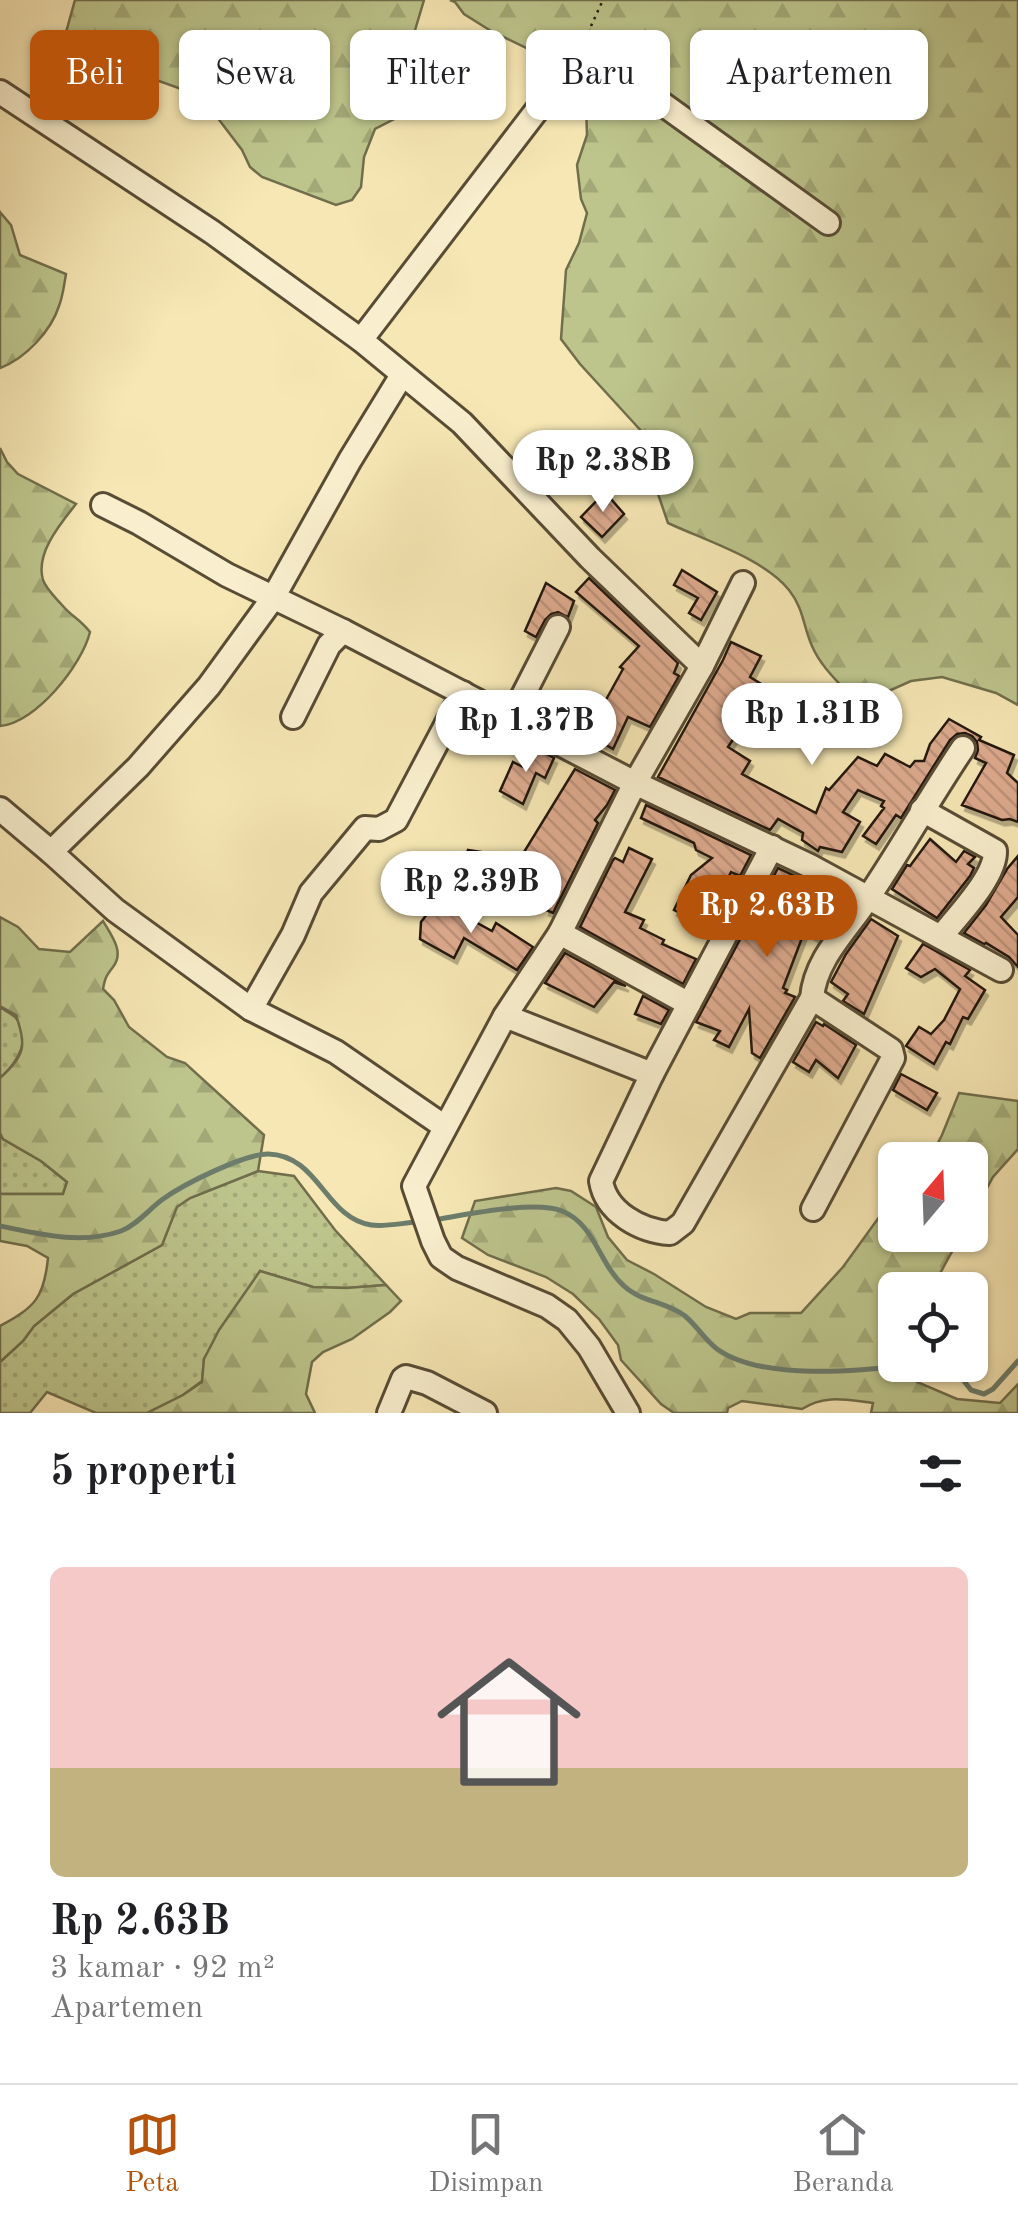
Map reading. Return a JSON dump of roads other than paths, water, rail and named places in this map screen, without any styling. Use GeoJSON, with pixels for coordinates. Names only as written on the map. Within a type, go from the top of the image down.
{"type":"FeatureCollection","features":[{"type":"Feature","properties":{"kind":"street"},"geometry":{"type":"LineString","coordinates":[[362,340],[582,46],[828,224]]}},
{"type":"Feature","properties":{"kind":"street"},"geometry":{"type":"LineString","coordinates":[[0,92],[212,232],[362,340],[462,423],[590,558],[702,666]]}},
{"type":"Feature","properties":{"kind":"street"},"geometry":{"type":"LineString","coordinates":[[51,852],[138,767],[210,686],[273,598],[402,375]]}},
{"type":"Feature","properties":{"kind":"street"},"geometry":{"type":"LineString","coordinates":[[103,505],[227,575],[635,783],[772,848],[1001,970]]}},
{"type":"Feature","properties":{"kind":"street"},"geometry":{"type":"LineString","coordinates":[[628,1413],[589,1347],[567,1320],[547,1306],[457,1268],[441,1256],[414,1186],[505,1016],[560,933],[635,783],[744,583]]}},
{"type":"Feature","properties":{"kind":"street"},"geometry":{"type":"LineString","coordinates":[[512,717],[558,627]]}},
{"type":"Feature","properties":{"kind":"street"},"geometry":{"type":"LineString","coordinates":[[293,716],[329,645],[343,631]]}},
{"type":"Feature","properties":{"kind":"street"},"geometry":{"type":"LineString","coordinates":[[252,1010],[312,893],[365,828],[380,829],[396,820],[463,692]]}},
{"type":"Feature","properties":{"kind":"street"},"geometry":{"type":"LineString","coordinates":[[772,848],[652,1074],[601,1181],[603,1194],[618,1213],[655,1232],[670,1233],[682,1223],[812,998],[819,968],[963,748]]}},
{"type":"Feature","properties":{"kind":"street"},"geometry":{"type":"LineString","coordinates":[[0,809],[115,910],[252,1010],[336,1052],[445,1127]]}},
{"type":"Feature","properties":{"kind":"street"},"geometry":{"type":"LineString","coordinates":[[922,810],[996,855],[980,886],[941,937]]}},
{"type":"Feature","properties":{"kind":"street"},"geometry":{"type":"LineString","coordinates":[[560,933],[689,1004]]}},
{"type":"Feature","properties":{"kind":"street"},"geometry":{"type":"LineString","coordinates":[[812,998],[891,1050],[893,1058],[813,1209]]}},
{"type":"Feature","properties":{"kind":"street"},"geometry":{"type":"LineString","coordinates":[[505,1016],[652,1074]]}},
{"type":"Feature","properties":{"kind":"street"},"geometry":{"type":"LineString","coordinates":[[389,1413],[404,1380],[412,1378],[485,1413]]}},
{"type":"Feature","properties":{"kind":"waterway"},"geometry":{"type":"LineString","coordinates":[[0,1226],[60,1237],[106,1235],[127,1228],[163,1199],[199,1178],[244,1159],[268,1154],[299,1165],[355,1220],[371,1225],[417,1222]]}},
{"type":"Feature","properties":{"kind":"waterway"},"geometry":{"type":"LineString","coordinates":[[433,1220],[517,1208],[562,1211],[582,1225],[624,1286],[678,1311],[717,1349],[736,1359],[784,1370],[878,1369]]}},
{"type":"Feature","properties":{"kind":"waterway"},"geometry":{"type":"LineString","coordinates":[[965,1382],[971,1390],[984,1394],[1018,1361]]}}]}
